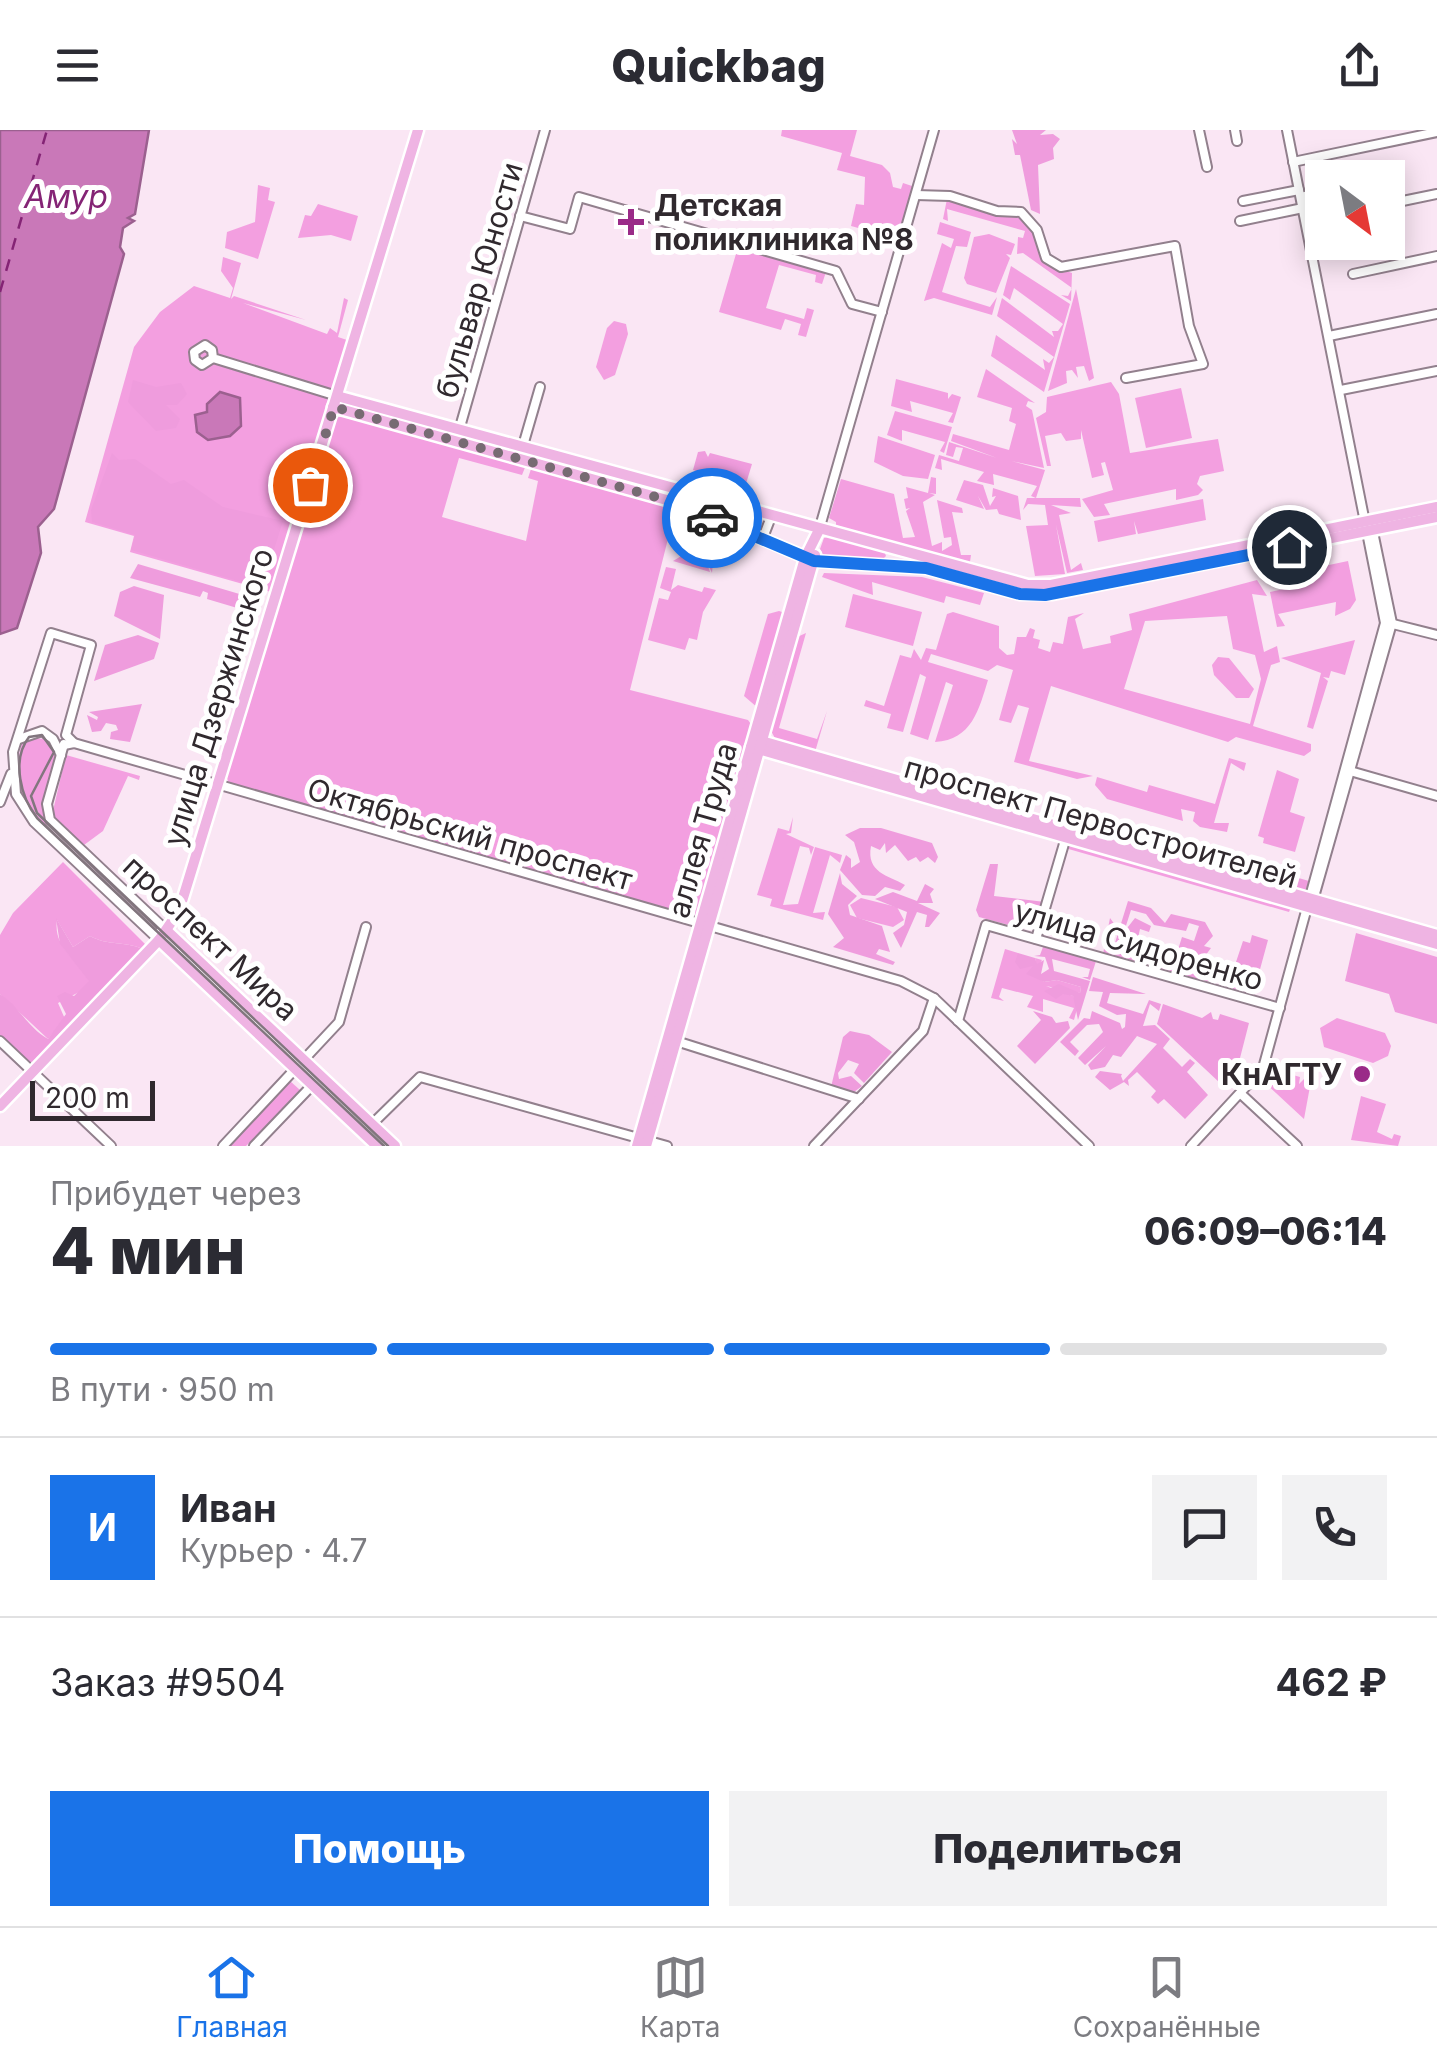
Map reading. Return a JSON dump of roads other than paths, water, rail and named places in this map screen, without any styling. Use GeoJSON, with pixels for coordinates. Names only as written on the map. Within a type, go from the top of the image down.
{"type":"FeatureCollection","features":[{"type":"Feature","properties":{"kind":"main road","name":"улица Дзержинского"},"geometry":{"type":"LineString","coordinates":[[0,1106],[163,936],[179,910],[418,130]]}},
{"type":"Feature","properties":{"kind":"main road"},"geometry":{"type":"LineString","coordinates":[[335,401],[683,499],[770,516],[1028,585],[1116,577]]}},
{"type":"Feature","properties":{"kind":"main road"},"geometry":{"type":"LineString","coordinates":[[458,437],[522,449],[683,499],[810,560],[934,570],[1036,595],[1437,517]]}},
{"type":"Feature","properties":{"kind":"main road"},"geometry":{"type":"LineString","coordinates":[[1370,528],[1437,507]]}},
{"type":"Feature","properties":{"kind":"main road","name":"аллея Труда"},"geometry":{"type":"LineString","coordinates":[[643,1143],[819,530]]}},
{"type":"Feature","properties":{"kind":"main road","name":"проспект Первостроителей"},"geometry":{"type":"LineString","coordinates":[[757,744],[1310,902],[1437,944]]}},
{"type":"Feature","properties":{"kind":"main road","name":"аллея Труда"},"geometry":{"type":"LineString","coordinates":[[643,1143],[676,1041],[705,925]]}},
{"type":"Feature","properties":{"kind":"main road","name":"проспект Первостроителей"},"geometry":{"type":"LineString","coordinates":[[1388,925],[1437,935]]}},
{"type":"Feature","properties":{"kind":"main road","name":"проспект Мира"},"geometry":{"type":"LineString","coordinates":[[163,936],[367,1128],[394,1146]]}},
{"type":"Feature","properties":{"kind":"main road","name":"проспект Мира"},"geometry":{"type":"LineString","coordinates":[[367,1128],[377,1146]]}},
{"type":"Feature","properties":{"kind":"street","name":"бульвар Юности"},"geometry":{"type":"LineString","coordinates":[[458,437],[544,130]]}},
{"type":"Feature","properties":{"kind":"street","name":"аллея Труда"},"geometry":{"type":"LineString","coordinates":[[819,530],[934,130]]}},
{"type":"Feature","properties":{"kind":"street"},"geometry":{"type":"LineString","coordinates":[[1199,130],[1207,167]]}},
{"type":"Feature","properties":{"kind":"street"},"geometry":{"type":"LineString","coordinates":[[1235,130],[1237,141]]}},
{"type":"Feature","properties":{"kind":"street"},"geometry":{"type":"LineString","coordinates":[[1192,1146],[1257,1077],[1388,623],[1286,130]]}},
{"type":"Feature","properties":{"kind":"street"},"geometry":{"type":"LineString","coordinates":[[1293,162],[1437,132]]}},
{"type":"Feature","properties":{"kind":"street"},"geometry":{"type":"LineString","coordinates":[[1242,201],[1305,193]]}},
{"type":"Feature","properties":{"kind":"street"},"geometry":{"type":"LineString","coordinates":[[1405,201],[1437,194]]}},
{"type":"Feature","properties":{"kind":"street"},"geometry":{"type":"LineString","coordinates":[[916,195],[950,196],[998,211],[1021,212],[1037,230],[1050,262],[1074,267],[1176,246],[1190,326],[1203,364],[1126,378]]}},
{"type":"Feature","properties":{"kind":"street"},"geometry":{"type":"LineString","coordinates":[[520,216],[570,229],[579,197],[836,271],[852,304],[882,312]]}},
{"type":"Feature","properties":{"kind":"street"},"geometry":{"type":"LineString","coordinates":[[1240,221],[1303,208]]}},
{"type":"Feature","properties":{"kind":"street"},"geometry":{"type":"LineString","coordinates":[[1353,274],[1437,256]]}},
{"type":"Feature","properties":{"kind":"street"},"geometry":{"type":"LineString","coordinates":[[1329,336],[1437,314]]}},
{"type":"Feature","properties":{"kind":"street"},"geometry":{"type":"LineString","coordinates":[[213,358],[335,401]]}},
{"type":"Feature","properties":{"kind":"street"},"geometry":{"type":"LineString","coordinates":[[1340,390],[1437,371]]}},
{"type":"Feature","properties":{"kind":"street"},"geometry":{"type":"LineString","coordinates":[[522,449],[540,387]]}},
{"type":"Feature","properties":{"kind":"street"},"geometry":{"type":"LineString","coordinates":[[762,540],[770,516]]}},
{"type":"Feature","properties":{"kind":"street"},"geometry":{"type":"LineString","coordinates":[[886,565],[889,549]]}},
{"type":"Feature","properties":{"kind":"street"},"geometry":{"type":"LineString","coordinates":[[1388,623],[1437,635]]}},
{"type":"Feature","properties":{"kind":"street","name":"проспект Мира"},"geometry":{"type":"LineString","coordinates":[[51,634],[92,645],[66,734],[69,744],[61,756],[46,804],[50,820],[163,936],[26,814],[16,794],[13,752],[51,634]]}},
{"type":"Feature","properties":{"kind":"street"},"geometry":{"type":"LineString","coordinates":[[16,742],[42,732],[52,738],[61,756]]}},
{"type":"Feature","properties":{"kind":"street","name":"Октябрьский проспект"},"geometry":{"type":"LineString","coordinates":[[69,744],[901,981],[934,998],[1089,1146]]}},
{"type":"Feature","properties":{"kind":"street"},"geometry":{"type":"LineString","coordinates":[[0,802],[12,770]]}},
{"type":"Feature","properties":{"kind":"street"},"geometry":{"type":"LineString","coordinates":[[1347,770],[1437,796]]}},
{"type":"Feature","properties":{"kind":"street"},"geometry":{"type":"LineString","coordinates":[[1036,939],[1067,833]]}},
{"type":"Feature","properties":{"kind":"street","name":"улица Сидоренко"},"geometry":{"type":"LineString","coordinates":[[958,1021],[986,925],[1280,1008]]}},
{"type":"Feature","properties":{"kind":"street"},"geometry":{"type":"LineString","coordinates":[[223,1146],[340,1022],[366,927]]}},
{"type":"Feature","properties":{"kind":"street"},"geometry":{"type":"LineString","coordinates":[[814,1146],[923,1031],[934,998]]}},
{"type":"Feature","properties":{"kind":"street"},"geometry":{"type":"LineString","coordinates":[[0,1041],[111,1146]]}},
{"type":"Feature","properties":{"kind":"street"},"geometry":{"type":"LineString","coordinates":[[676,1041],[859,1099]]}},
{"type":"Feature","properties":{"kind":"street"},"geometry":{"type":"LineString","coordinates":[[367,1128],[420,1077],[643,1143],[667,1146]]}},
{"type":"Feature","properties":{"kind":"street"},"geometry":{"type":"LineString","coordinates":[[254,1146],[316,1081]]}},
{"type":"Feature","properties":{"kind":"street"},"geometry":{"type":"LineString","coordinates":[[1241,1094],[1297,1146]]}},
{"type":"Feature","properties":{"kind":"water","name":"Амур"},"geometry":{"type":"Polygon","coordinates":[[[0,130],[149,130],[135,214],[128,218],[134,221],[123,228],[120,247],[124,254],[54,509],[38,527],[41,553],[17,628],[0,634],[0,130]]]}},
{"type":"Feature","properties":{"kind":"water"},"geometry":{"type":"Polygon","coordinates":[[[220,392],[240,398],[241,426],[230,436],[208,440],[197,432],[195,415],[207,412],[207,404],[220,392]]]}},
{"type":"Feature","properties":{"kind":"tram line"},"geometry":{"type":"LineString","coordinates":[[384,1146],[37,818],[20,779],[20,757],[29,737],[42,735],[54,752],[31,796],[37,813],[388,1146]]}},
{"type":"Feature","properties":{"kind":"place","name":"Детская поликлиника №8"},"geometry":{"type":"Point","coordinates":[631,222]}},
{"type":"Feature","properties":{"kind":"place","name":"КнАГТУ"},"geometry":{"type":"Point","coordinates":[1362,1074]}}]}
